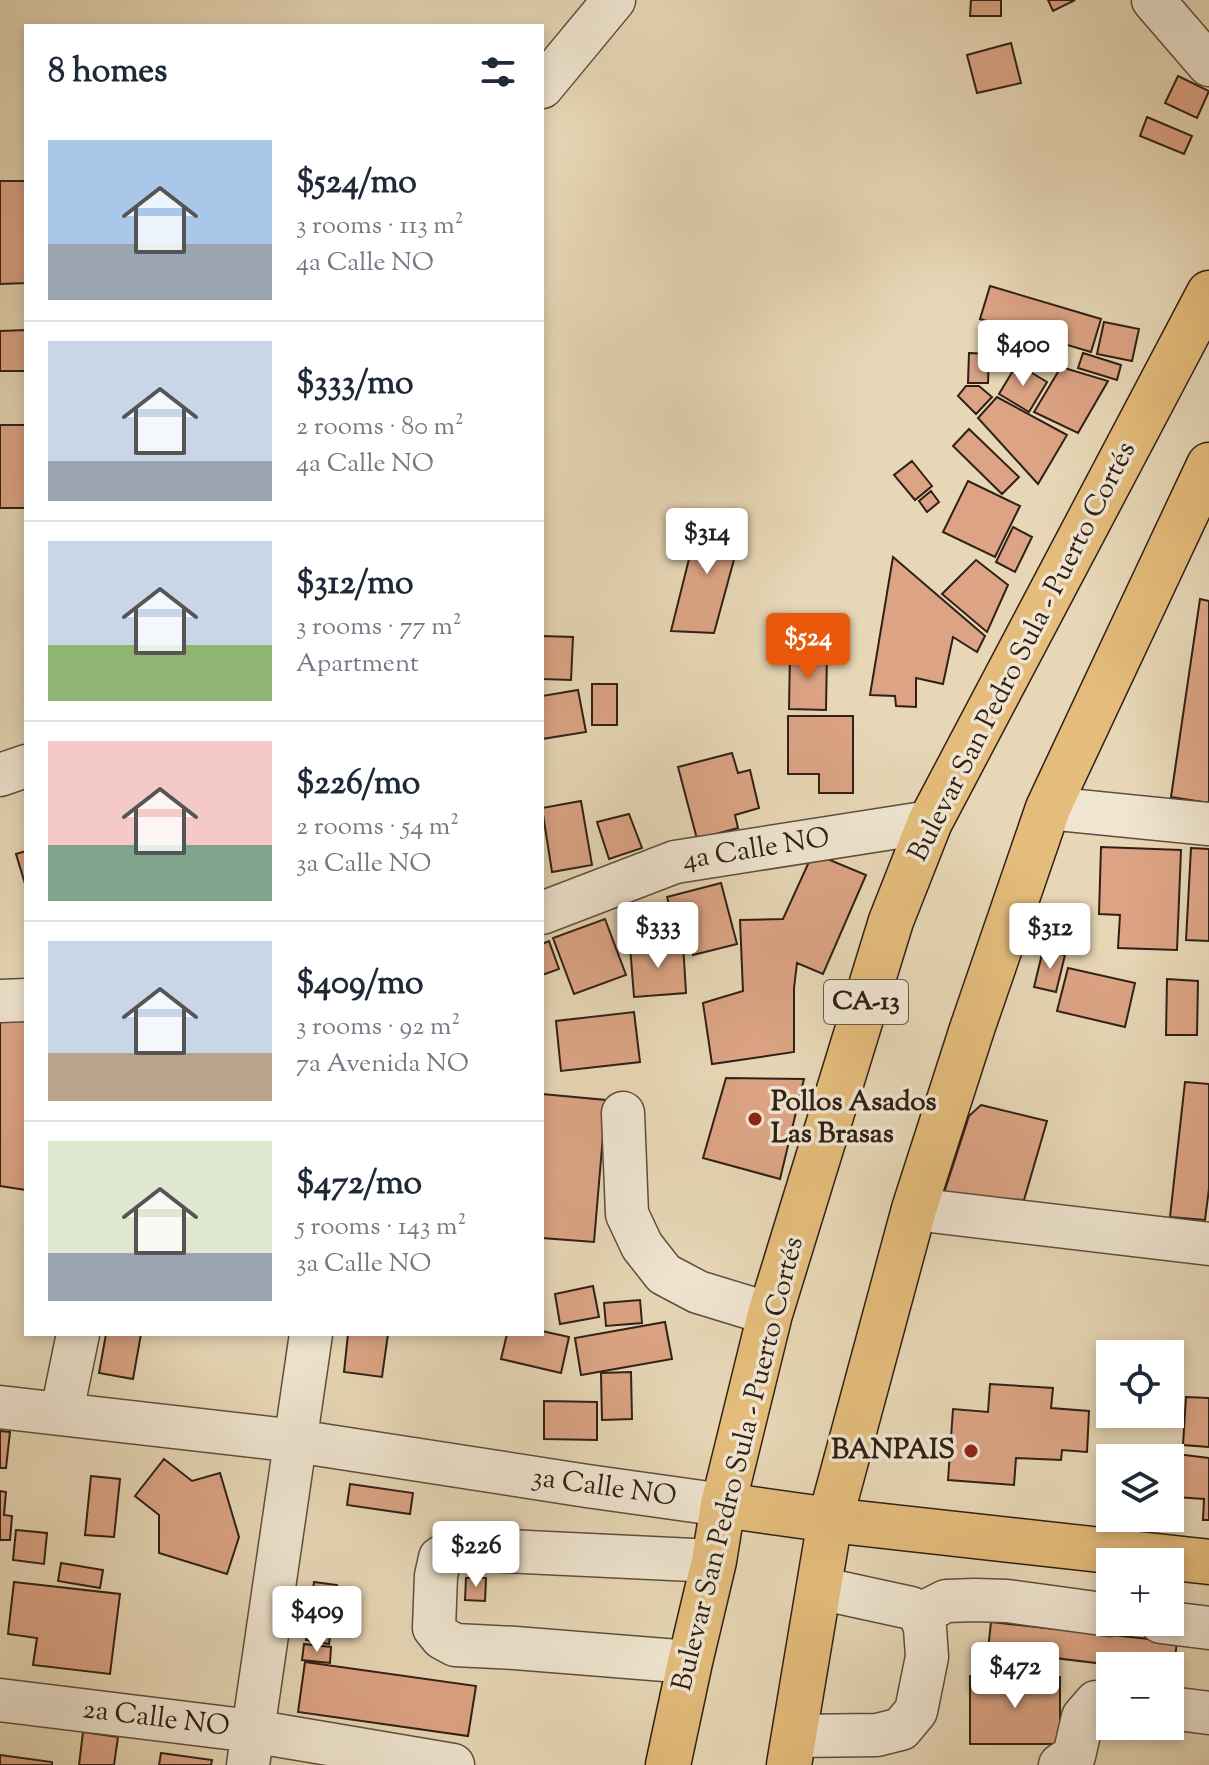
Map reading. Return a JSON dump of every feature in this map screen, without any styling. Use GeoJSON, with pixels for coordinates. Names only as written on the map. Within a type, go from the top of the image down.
{"type":"FeatureCollection","features":[{"type":"Feature","properties":{"kind":"main road","name":"Bulevar San Pedro Sula - Puerto Cortés"},"geometry":{"type":"LineString","coordinates":[[668,1765],[714,1561],[723,1505],[770,1314],[891,921],[930,822],[1209,293]]}},
{"type":"Feature","properties":{"kind":"main road"},"geometry":{"type":"LineString","coordinates":[[791,1750],[830,1520],[914,1209],[972,1029],[1048,808],[1204,486]]}},
{"type":"Feature","properties":{"kind":"main road","name":"3a Calle NO"},"geometry":{"type":"LineString","coordinates":[[723,1505],[830,1520],[1209,1562]]}},
{"type":"Feature","properties":{"kind":"street"},"geometry":{"type":"LineString","coordinates":[[544,85],[614,0]]}},
{"type":"Feature","properties":{"kind":"street"},"geometry":{"type":"LineString","coordinates":[[1153,0],[1209,65]]}},
{"type":"Feature","properties":{"kind":"street"},"geometry":{"type":"LineString","coordinates":[[0,775],[24,767]]}},
{"type":"Feature","properties":{"kind":"street"},"geometry":{"type":"LineString","coordinates":[[1048,808],[1209,824]]}},
{"type":"Feature","properties":{"kind":"street","name":"4a Calle NO"},"geometry":{"type":"LineString","coordinates":[[544,912],[675,862],[930,822]]}},
{"type":"Feature","properties":{"kind":"street"},"geometry":{"type":"LineString","coordinates":[[0,1001],[24,1000]]}},
{"type":"Feature","properties":{"kind":"street"},"geometry":{"type":"LineString","coordinates":[[623,1113],[627,1214],[642,1246],[664,1274],[698,1292],[770,1314]]}},
{"type":"Feature","properties":{"kind":"street"},"geometry":{"type":"LineString","coordinates":[[914,1209],[1209,1244]]}},
{"type":"Feature","properties":{"kind":"street"},"geometry":{"type":"LineString","coordinates":[[65,1414],[65,1397],[78,1336]]}},
{"type":"Feature","properties":{"kind":"street"},"geometry":{"type":"LineString","coordinates":[[250,1748],[311,1336]]}},
{"type":"Feature","properties":{"kind":"street","name":"3a Calle NO"},"geometry":{"type":"LineString","coordinates":[[0,1407],[296,1441],[723,1505]]}},
{"type":"Feature","properties":{"kind":"street"},"geometry":{"type":"LineString","coordinates":[[690,1662],[455,1645],[442,1638],[434,1628],[436,1576],[440,1558],[453,1550],[485,1550],[714,1561]]}},
{"type":"Feature","properties":{"kind":"street"},"geometry":{"type":"LineString","coordinates":[[791,1750],[901,1729],[916,1711],[927,1657],[925,1628],[920,1614],[911,1608],[819,1588]]}},
{"type":"Feature","properties":{"kind":"street"},"geometry":{"type":"LineString","coordinates":[[920,1614],[946,1601],[975,1600],[1007,1601],[1096,1613]]}},
{"type":"Feature","properties":{"kind":"street"},"geometry":{"type":"LineString","coordinates":[[1184,1625],[1209,1628]]}},
{"type":"Feature","properties":{"kind":"street","name":"2a Calle NO"},"geometry":{"type":"LineString","coordinates":[[0,1700],[250,1748],[453,1765]]}},
{"type":"Feature","properties":{"kind":"street"},"geometry":{"type":"LineString","coordinates":[[1060,1765],[1074,1756],[1083,1717],[1096,1702]]}},
{"type":"Feature","properties":{"kind":"street"},"geometry":{"type":"LineString","coordinates":[[1184,1710],[1209,1713]]}},
{"type":"Feature","properties":{"kind":"building"},"geometry":{"type":"Polygon","coordinates":[[[971,0],[1001,0],[1001,16],[970,16],[971,0]]]}},
{"type":"Feature","properties":{"kind":"building"},"geometry":{"type":"Polygon","coordinates":[[[1048,0],[1075,0],[1053,11],[1048,0]]]}},
{"type":"Feature","properties":{"kind":"building"},"geometry":{"type":"Polygon","coordinates":[[[1011,43],[1021,83],[977,93],[967,55],[1011,43]]]}},
{"type":"Feature","properties":{"kind":"building"},"geometry":{"type":"Polygon","coordinates":[[[1178,76],[1209,91],[1197,118],[1165,103],[1178,76]]]}},
{"type":"Feature","properties":{"kind":"building"},"geometry":{"type":"Polygon","coordinates":[[[1147,117],[1192,136],[1184,154],[1140,136],[1147,117]]]}},
{"type":"Feature","properties":{"kind":"building"},"geometry":{"type":"Polygon","coordinates":[[[0,181],[24,181],[24,283],[0,284],[0,181]]]}},
{"type":"Feature","properties":{"kind":"building"},"geometry":{"type":"Polygon","coordinates":[[[990,286],[1101,319],[1091,352],[980,319],[990,286]]]}},
{"type":"Feature","properties":{"kind":"building"},"geometry":{"type":"Polygon","coordinates":[[[1104,322],[1139,329],[1132,361],[1097,354],[1104,322]]]}},
{"type":"Feature","properties":{"kind":"building"},"geometry":{"type":"Polygon","coordinates":[[[24,330],[24,371],[0,371],[0,331],[24,330]]]}},
{"type":"Feature","properties":{"kind":"building"},"geometry":{"type":"Polygon","coordinates":[[[969,353],[989,354],[988,383],[968,383],[969,353]]]}},
{"type":"Feature","properties":{"kind":"building"},"geometry":{"type":"Polygon","coordinates":[[[1083,353],[1121,365],[1117,380],[1078,368],[1083,353]]]}},
{"type":"Feature","properties":{"kind":"building"},"geometry":{"type":"Polygon","coordinates":[[[1017,364],[1047,382],[1029,412],[999,394],[1017,364]]]}},
{"type":"Feature","properties":{"kind":"building"},"geometry":{"type":"Polygon","coordinates":[[[1061,367],[1108,381],[1078,433],[1034,412],[1061,367]]]}},
{"type":"Feature","properties":{"kind":"building"},"geometry":{"type":"Polygon","coordinates":[[[966,386],[979,386],[992,397],[976,414],[958,396],[966,386]]]}},
{"type":"Feature","properties":{"kind":"building"},"geometry":{"type":"Polygon","coordinates":[[[997,397],[1067,435],[1038,484],[978,418],[997,397]]]}},
{"type":"Feature","properties":{"kind":"building"},"geometry":{"type":"Polygon","coordinates":[[[0,425],[24,425],[24,508],[0,508],[0,425]]]}},
{"type":"Feature","properties":{"kind":"building"},"geometry":{"type":"Polygon","coordinates":[[[969,429],[1019,477],[1002,494],[953,446],[969,429]]]}},
{"type":"Feature","properties":{"kind":"building"},"geometry":{"type":"Polygon","coordinates":[[[912,461],[932,486],[915,500],[894,475],[912,461]]]}},
{"type":"Feature","properties":{"kind":"building"},"geometry":{"type":"Polygon","coordinates":[[[968,481],[1020,506],[995,557],[943,532],[968,481]]]}},
{"type":"Feature","properties":{"kind":"building"},"geometry":{"type":"Polygon","coordinates":[[[931,491],[939,502],[927,512],[919,501],[931,491]]]}},
{"type":"Feature","properties":{"kind":"building"},"geometry":{"type":"Polygon","coordinates":[[[699,519],[744,523],[714,633],[671,631],[699,519]]]}},
{"type":"Feature","properties":{"kind":"building"},"geometry":{"type":"Polygon","coordinates":[[[1013,527],[1032,537],[1015,572],[996,562],[1013,527]]]}},
{"type":"Feature","properties":{"kind":"building"},"geometry":{"type":"Polygon","coordinates":[[[893,557],[985,636],[977,652],[953,637],[943,684],[916,678],[916,707],[896,706],[895,696],[870,695],[893,557]]]}},
{"type":"Feature","properties":{"kind":"building"},"geometry":{"type":"Polygon","coordinates":[[[976,560],[1008,585],[987,632],[942,594],[976,560]]]}},
{"type":"Feature","properties":{"kind":"building"},"geometry":{"type":"Polygon","coordinates":[[[1200,599],[1209,601],[1209,803],[1171,797],[1200,599]]]}},
{"type":"Feature","properties":{"kind":"building"},"geometry":{"type":"Polygon","coordinates":[[[544,636],[573,637],[571,680],[544,679],[544,636]]]}},
{"type":"Feature","properties":{"kind":"building"},"geometry":{"type":"Polygon","coordinates":[[[790,652],[827,652],[826,710],[789,709],[790,652]]]}},
{"type":"Feature","properties":{"kind":"building"},"geometry":{"type":"Polygon","coordinates":[[[592,684],[617,684],[617,725],[592,725],[592,684]]]}},
{"type":"Feature","properties":{"kind":"building"},"geometry":{"type":"Polygon","coordinates":[[[578,690],[586,732],[544,739],[544,696],[578,690]]]}},
{"type":"Feature","properties":{"kind":"building"},"geometry":{"type":"Polygon","coordinates":[[[788,716],[853,716],[853,793],[819,793],[819,774],[788,774],[788,716]]]}},
{"type":"Feature","properties":{"kind":"building"},"geometry":{"type":"Polygon","coordinates":[[[732,753],[738,773],[750,770],[759,808],[735,815],[738,828],[697,839],[678,767],[732,753]]]}},
{"type":"Feature","properties":{"kind":"building"},"geometry":{"type":"Polygon","coordinates":[[[581,801],[592,865],[552,872],[544,808],[581,801]]]}},
{"type":"Feature","properties":{"kind":"building"},"geometry":{"type":"Polygon","coordinates":[[[629,814],[642,848],[609,859],[597,822],[629,814]]]}},
{"type":"Feature","properties":{"kind":"building"},"geometry":{"type":"Polygon","coordinates":[[[1101,847],[1181,850],[1177,950],[1118,948],[1120,915],[1099,914],[1101,847]]]}},
{"type":"Feature","properties":{"kind":"building"},"geometry":{"type":"Polygon","coordinates":[[[1191,848],[1209,849],[1209,941],[1186,940],[1191,848]]]}},
{"type":"Feature","properties":{"kind":"building"},"geometry":{"type":"Polygon","coordinates":[[[24,852],[24,880],[16,854],[24,852]]]}},
{"type":"Feature","properties":{"kind":"building"},"geometry":{"type":"Polygon","coordinates":[[[813,853],[866,875],[823,974],[797,963],[794,1052],[712,1064],[703,1003],[743,991],[740,920],[783,919],[813,853]]]}},
{"type":"Feature","properties":{"kind":"building"},"geometry":{"type":"Polygon","coordinates":[[[721,883],[737,944],[693,955],[688,936],[678,938],[667,897],[721,883]]]}},
{"type":"Feature","properties":{"kind":"building"},"geometry":{"type":"Polygon","coordinates":[[[605,919],[626,975],[574,994],[553,938],[605,919]]]}},
{"type":"Feature","properties":{"kind":"building"},"geometry":{"type":"Polygon","coordinates":[[[549,941],[559,969],[544,974],[544,943],[549,941]]]}},
{"type":"Feature","properties":{"kind":"building"},"geometry":{"type":"Polygon","coordinates":[[[683,943],[686,993],[634,997],[630,946],[683,943]]]}},
{"type":"Feature","properties":{"kind":"building"},"geometry":{"type":"Polygon","coordinates":[[[1043,950],[1065,955],[1056,992],[1034,987],[1043,950]]]}},
{"type":"Feature","properties":{"kind":"building"},"geometry":{"type":"Polygon","coordinates":[[[1068,968],[1135,983],[1125,1027],[1057,1011],[1068,968]]]}},
{"type":"Feature","properties":{"kind":"building"},"geometry":{"type":"Polygon","coordinates":[[[1167,979],[1198,981],[1197,1035],[1166,1035],[1167,979]]]}},
{"type":"Feature","properties":{"kind":"building"},"geometry":{"type":"Polygon","coordinates":[[[0,1012],[24,1017],[24,1190],[0,1186],[0,1012]]]}},
{"type":"Feature","properties":{"kind":"building"},"geometry":{"type":"Polygon","coordinates":[[[634,1012],[640,1062],[561,1071],[556,1021],[634,1012]]]}},
{"type":"Feature","properties":{"kind":"building","name":"Pollos Asados Las Brasas"},"geometry":{"type":"Polygon","coordinates":[[[726,1078],[804,1079],[780,1179],[703,1158],[726,1078]]]}},
{"type":"Feature","properties":{"kind":"building"},"geometry":{"type":"Polygon","coordinates":[[[1185,1082],[1209,1084],[1209,1189],[1205,1220],[1170,1217],[1185,1082]]]}},
{"type":"Feature","properties":{"kind":"building"},"geometry":{"type":"Polygon","coordinates":[[[544,1094],[606,1100],[594,1242],[544,1238],[544,1094]]]}},
{"type":"Feature","properties":{"kind":"building","name":"Pollos Asados Las Brasas"},"geometry":{"type":"Polygon","coordinates":[[[981,1105],[1047,1121],[1024,1200],[943,1196],[969,1116],[981,1105]]]}},
{"type":"Feature","properties":{"kind":"building"},"geometry":{"type":"Polygon","coordinates":[[[593,1286],[599,1317],[560,1324],[555,1294],[593,1286]]]}},
{"type":"Feature","properties":{"kind":"building"},"geometry":{"type":"Polygon","coordinates":[[[640,1300],[642,1323],[606,1326],[604,1303],[640,1300]]]}},
{"type":"Feature","properties":{"kind":"building"},"geometry":{"type":"Polygon","coordinates":[[[665,1322],[672,1359],[581,1375],[575,1338],[665,1322]]]}},
{"type":"Feature","properties":{"kind":"building"},"geometry":{"type":"Polygon","coordinates":[[[544,1331],[569,1337],[561,1373],[501,1359],[507,1336],[544,1336],[544,1331]]]}},
{"type":"Feature","properties":{"kind":"building"},"geometry":{"type":"Polygon","coordinates":[[[106,1336],[141,1336],[133,1379],[99,1373],[106,1336]]]}},
{"type":"Feature","properties":{"kind":"building"},"geometry":{"type":"Polygon","coordinates":[[[348,1336],[388,1336],[382,1377],[344,1372],[348,1336]]]}},
{"type":"Feature","properties":{"kind":"building"},"geometry":{"type":"Polygon","coordinates":[[[631,1372],[632,1419],[602,1420],[601,1373],[631,1372]]]}},
{"type":"Feature","properties":{"kind":"building"},"geometry":{"type":"Polygon","coordinates":[[[990,1384],[1053,1388],[1051,1408],[1089,1411],[1087,1452],[1062,1450],[1061,1460],[1016,1458],[1014,1485],[948,1480],[953,1409],[988,1412],[990,1384]]]}},
{"type":"Feature","properties":{"kind":"building"},"geometry":{"type":"Polygon","coordinates":[[[1186,1397],[1209,1398],[1209,1447],[1183,1444],[1186,1397]]]}},
{"type":"Feature","properties":{"kind":"building"},"geometry":{"type":"Polygon","coordinates":[[[544,1401],[597,1402],[597,1440],[544,1439],[544,1401]]]}},
{"type":"Feature","properties":{"kind":"building"},"geometry":{"type":"Polygon","coordinates":[[[0,1431],[10,1432],[6,1468],[0,1468],[0,1431]]]}},
{"type":"Feature","properties":{"kind":"building"},"geometry":{"type":"Polygon","coordinates":[[[1184,1455],[1209,1458],[1209,1520],[1203,1520],[1204,1499],[1184,1498],[1184,1455]]]}},
{"type":"Feature","properties":{"kind":"building"},"geometry":{"type":"Polygon","coordinates":[[[164,1459],[192,1481],[220,1473],[239,1537],[227,1574],[159,1553],[159,1515],[135,1496],[164,1459]]]}},
{"type":"Feature","properties":{"kind":"building"},"geometry":{"type":"Polygon","coordinates":[[[91,1476],[120,1479],[114,1537],[85,1535],[91,1476]]]}},
{"type":"Feature","properties":{"kind":"building"},"geometry":{"type":"Polygon","coordinates":[[[350,1484],[413,1493],[410,1514],[347,1505],[350,1484]]]}},
{"type":"Feature","properties":{"kind":"building"},"geometry":{"type":"Polygon","coordinates":[[[0,1491],[6,1492],[4,1515],[12,1516],[10,1540],[0,1540],[0,1491]]]}},
{"type":"Feature","properties":{"kind":"building"},"geometry":{"type":"Polygon","coordinates":[[[16,1530],[47,1533],[44,1564],[13,1560],[16,1530]]]}},
{"type":"Feature","properties":{"kind":"building"},"geometry":{"type":"Polygon","coordinates":[[[61,1563],[103,1570],[100,1588],[58,1581],[61,1563]]]}},
{"type":"Feature","properties":{"kind":"building"},"geometry":{"type":"Polygon","coordinates":[[[466,1578],[486,1578],[485,1601],[465,1600],[466,1578]]]}},
{"type":"Feature","properties":{"kind":"building"},"geometry":{"type":"Polygon","coordinates":[[[14,1582],[120,1594],[110,1674],[33,1665],[37,1638],[8,1634],[14,1582]]]}},
{"type":"Feature","properties":{"kind":"building"},"geometry":{"type":"Polygon","coordinates":[[[314,1582],[337,1585],[329,1644],[306,1640],[314,1582]]]}},
{"type":"Feature","properties":{"kind":"building"},"geometry":{"type":"Polygon","coordinates":[[[991,1622],[1096,1633],[1096,1636],[1177,1642],[1176,1652],[1096,1652],[1096,1663],[988,1650],[991,1622]]]}},
{"type":"Feature","properties":{"kind":"building"},"geometry":{"type":"Polygon","coordinates":[[[304,1644],[331,1647],[330,1663],[302,1660],[304,1644]]]}},
{"type":"Feature","properties":{"kind":"building"},"geometry":{"type":"Polygon","coordinates":[[[305,1662],[476,1686],[468,1736],[298,1712],[305,1662]]]}},
{"type":"Feature","properties":{"kind":"building"},"geometry":{"type":"Polygon","coordinates":[[[970,1676],[1060,1677],[1060,1744],[970,1744],[970,1676]]]}},
{"type":"Feature","properties":{"kind":"building"},"geometry":{"type":"Polygon","coordinates":[[[83,1732],[118,1737],[114,1765],[79,1765],[83,1732]]]}},
{"type":"Feature","properties":{"kind":"building"},"geometry":{"type":"Polygon","coordinates":[[[161,1753],[212,1760],[211,1765],[159,1765],[161,1753]]]}},
{"type":"Feature","properties":{"kind":"building"},"geometry":{"type":"Polygon","coordinates":[[[0,1755],[52,1762],[52,1765],[0,1765],[0,1755]]]}},
{"type":"Feature","properties":{"kind":"place","name":"Pollos Asados Las Brasas"},"geometry":{"type":"Point","coordinates":[755,1119]}},
{"type":"Feature","properties":{"kind":"place","name":"BANPAIS"},"geometry":{"type":"Point","coordinates":[971,1451]}}]}
